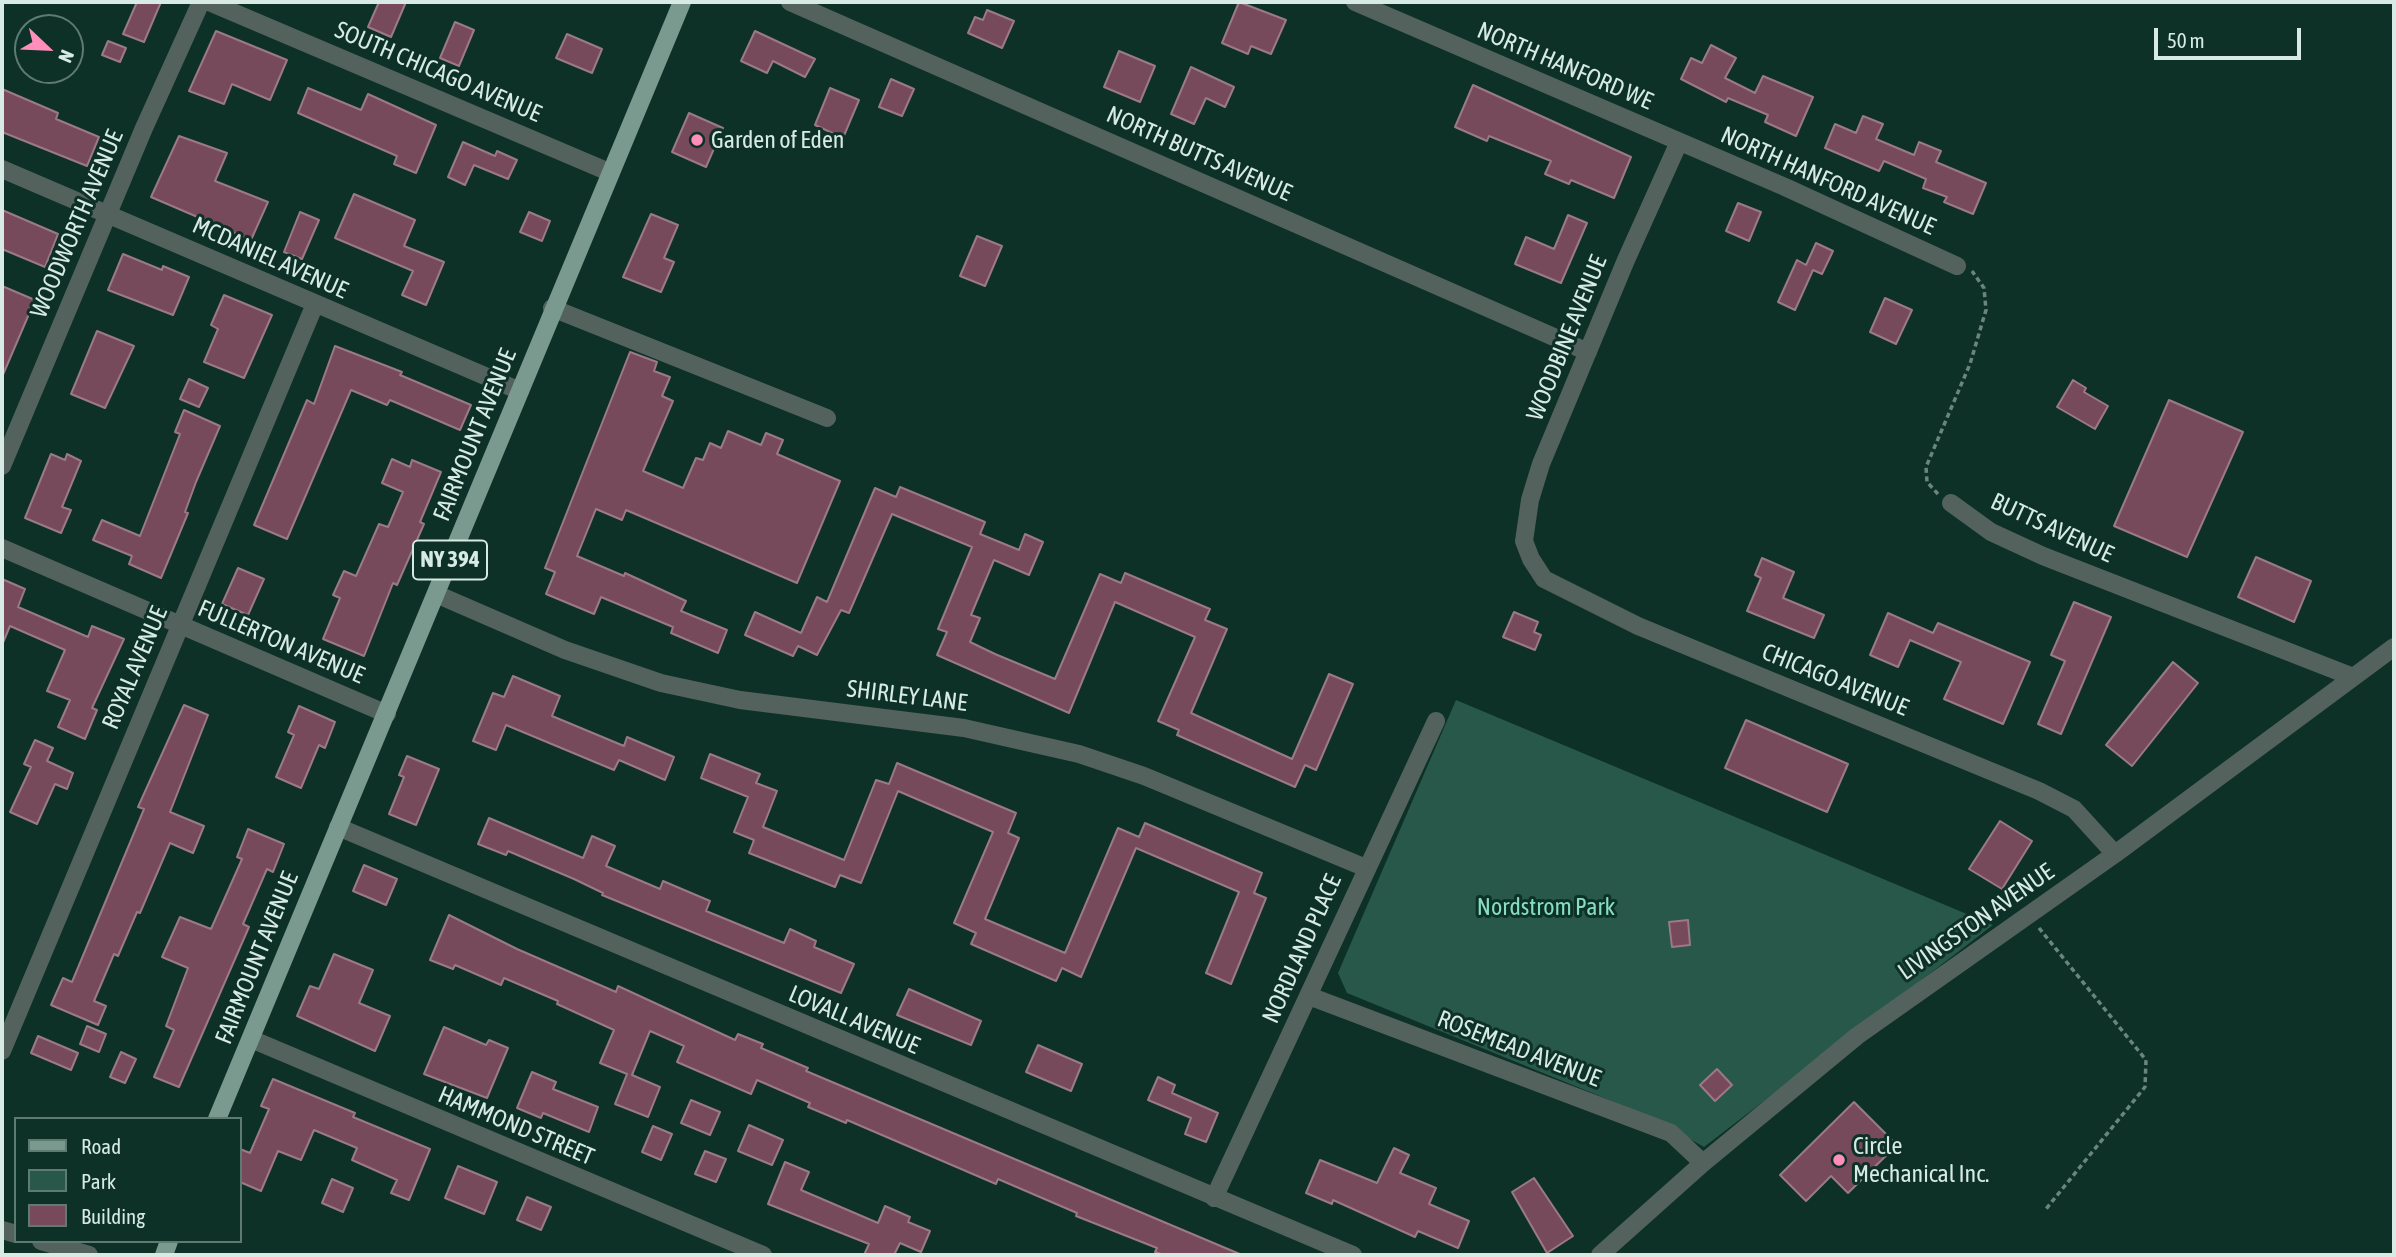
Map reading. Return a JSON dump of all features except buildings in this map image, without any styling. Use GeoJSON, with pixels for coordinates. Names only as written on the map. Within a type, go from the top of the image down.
{"type":"FeatureCollection","features":[{"type":"Feature","properties":{"kind":"main road","name":"FAIRMOUNT AVENUE"},"geometry":{"type":"LineString","coordinates":[[218,1117],[682,2]]}},
{"type":"Feature","properties":{"kind":"street","name":"WOODWORTH AVENUE"},"geometry":{"type":"LineString","coordinates":[[2,467],[144,128],[201,2]]}},
{"type":"Feature","properties":{"kind":"street","name":"SOUTH CHICAGO AVENUE"},"geometry":{"type":"LineString","coordinates":[[209,2],[609,172]]}},
{"type":"Feature","properties":{"kind":"street","name":"NORTH BUTTS AVENUE"},"geometry":{"type":"LineString","coordinates":[[790,2],[1588,352]]}},
{"type":"Feature","properties":{"kind":"street","name":"NORTH HANFORD WE"},"geometry":{"type":"LineString","coordinates":[[1355,2],[1679,142]]}},
{"type":"Feature","properties":{"kind":"street","name":"WOODBINE AVENUE"},"geometry":{"type":"LineString","coordinates":[[1531,559],[1524,541],[1530,500],[1588,352],[1679,142]]}},
{"type":"Feature","properties":{"kind":"street","name":"NORTH HANFORD AVENUE"},"geometry":{"type":"LineString","coordinates":[[1679,142],[1956,266]]}},
{"type":"Feature","properties":{"kind":"street","name":"MCDANIEL AVENUE"},"geometry":{"type":"LineString","coordinates":[[2,169],[520,391]]}},
{"type":"Feature","properties":{"kind":"street","name":"ROYAL AVENUE"},"geometry":{"type":"LineString","coordinates":[[2,1051],[316,304]]}},
{"type":"Feature","properties":{"kind":"street"},"geometry":{"type":"LineString","coordinates":[[552,309],[827,418]]}},
{"type":"Feature","properties":{"kind":"street","name":"BUTTS AVENUE"},"geometry":{"type":"LineString","coordinates":[[1951,503],[1991,532],[2043,555],[2353,677]]}},
{"type":"Feature","properties":{"kind":"street","name":"FULLERTON AVENUE"},"geometry":{"type":"LineString","coordinates":[[2,548],[387,714]]}},
{"type":"Feature","properties":{"kind":"street","name":"CHICAGO AVENUE"},"geometry":{"type":"LineString","coordinates":[[1531,559],[1544,579],[1638,626],[2039,791],[2074,809],[2092,825],[2115,854]]}},
{"type":"Feature","properties":{"kind":"street","name":"SHIRLEY LANE"},"geometry":{"type":"LineString","coordinates":[[436,594],[565,650],[661,683],[740,700],[964,728],[1079,754],[1144,776],[1366,868]]}},
{"type":"Feature","properties":{"kind":"street","name":"LIVINGSTON AVENUE"},"geometry":{"type":"LineString","coordinates":[[1600,1255],[1703,1163],[1857,1036],[2115,854],[2394,647]]}},
{"type":"Feature","properties":{"kind":"street","name":"NORDLAND PLACE"},"geometry":{"type":"LineString","coordinates":[[1213,1198],[1436,721]]}},
{"type":"Feature","properties":{"kind":"street","name":"LOVALL AVENUE"},"geometry":{"type":"LineString","coordinates":[[338,827],[1353,1255]]}},
{"type":"Feature","properties":{"kind":"street","name":"ROSEMEAD AVENUE"},"geometry":{"type":"LineString","coordinates":[[1309,996],[1671,1133],[1703,1163]]}},
{"type":"Feature","properties":{"kind":"street","name":"HAMMOND STREET"},"geometry":{"type":"LineString","coordinates":[[251,1040],[763,1255]]}},
{"type":"Feature","properties":{"kind":"street"},"geometry":{"type":"LineString","coordinates":[[48,1243],[89,1255]]}},
{"type":"Feature","properties":{"kind":"path","name":"BUTTS AVENUE"},"geometry":{"type":"LineString","coordinates":[[1951,503],[1927,482],[1926,467],[1970,364],[1986,310],[1984,288],[1976,272],[1956,266]]}},
{"type":"Feature","properties":{"kind":"path"},"geometry":{"type":"LineString","coordinates":[[2029,916],[2146,1060],[2145,1087],[2046,1209]]}},
{"type":"Feature","properties":{"kind":"green space","name":"Nordstrom Park"},"geometry":{"type":"Polygon","coordinates":[[[1456,700],[1993,925],[1704,1147],[1651,1117],[1347,993],[1338,973],[1456,700]]]}},
{"type":"Feature","properties":{"kind":"place","name":"Garden of Eden"},"geometry":{"type":"Point","coordinates":[697,140]}},
{"type":"Feature","properties":{"kind":"place","name":"Circle Mechanical Inc."},"geometry":{"type":"Point","coordinates":[1839,1160]}}]}
